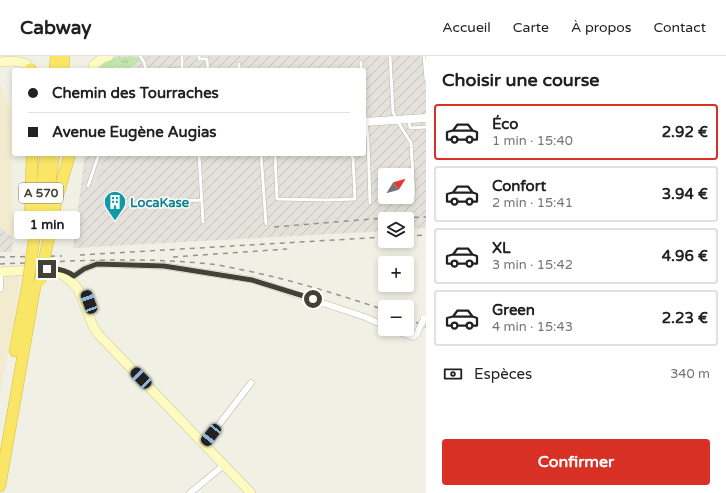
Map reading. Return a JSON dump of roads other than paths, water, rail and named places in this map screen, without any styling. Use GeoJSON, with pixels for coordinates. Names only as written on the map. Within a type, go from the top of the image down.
{"type":"FeatureCollection","features":[{"type":"Feature","properties":{"kind":"highway"},"geometry":{"type":"LineString","coordinates":[[55,68],[56,56]]}},
{"type":"Feature","properties":{"kind":"highway"},"geometry":{"type":"LineString","coordinates":[[63,68],[64,56]]}},
{"type":"Feature","properties":{"kind":"highway"},"geometry":{"type":"LineString","coordinates":[[32,156],[39,232]]}},
{"type":"Feature","properties":{"kind":"highway","name":"A 570"},"geometry":{"type":"LineString","coordinates":[[0,486],[27,327],[39,232],[46,156]]}},
{"type":"Feature","properties":{"kind":"highway","name":"A 570"},"geometry":{"type":"LineString","coordinates":[[39,232],[54,156]]}},
{"type":"Feature","properties":{"kind":"highway"},"geometry":{"type":"LineString","coordinates":[[39,232],[57,198],[69,156]]}},
{"type":"Feature","properties":{"kind":"highway","name":"A 570"},"geometry":{"type":"LineString","coordinates":[[0,440],[24,298],[32,282]]}},
{"type":"Feature","properties":{"kind":"main road"},"geometry":{"type":"LineString","coordinates":[[0,57],[6,56]]}},
{"type":"Feature","properties":{"kind":"main road"},"geometry":{"type":"LineString","coordinates":[[93,64],[109,56]]}},
{"type":"Feature","properties":{"kind":"main road"},"geometry":{"type":"LineString","coordinates":[[0,62],[22,61],[29,66]]}},
{"type":"Feature","properties":{"kind":"main road"},"geometry":{"type":"LineString","coordinates":[[0,272],[54,268],[69,272],[72,278],[81,284],[85,290],[97,324],[109,345],[251,493]]}},
{"type":"Feature","properties":{"kind":"street"},"geometry":{"type":"LineString","coordinates":[[366,121],[426,118]]}},
{"type":"Feature","properties":{"kind":"street"},"geometry":{"type":"LineString","coordinates":[[72,278],[84,269],[97,264],[164,266],[252,280],[313,299],[378,323]]}},
{"type":"Feature","properties":{"kind":"street"},"geometry":{"type":"LineString","coordinates":[[0,272],[0,289]]}},
{"type":"Feature","properties":{"kind":"street"},"geometry":{"type":"LineString","coordinates":[[407,336],[414,337],[417,334],[425,318]]}},
{"type":"Feature","properties":{"kind":"street"},"geometry":{"type":"LineString","coordinates":[[204,444],[251,383]]}},
{"type":"Feature","properties":{"kind":"street"},"geometry":{"type":"LineString","coordinates":[[190,493],[224,465]]}},
{"type":"Feature","properties":{"kind":"lane"},"geometry":{"type":"LineString","coordinates":[[140,56],[146,68]]}},
{"type":"Feature","properties":{"kind":"lane"},"geometry":{"type":"LineString","coordinates":[[182,56],[182,68]]}},
{"type":"Feature","properties":{"kind":"lane"},"geometry":{"type":"LineString","coordinates":[[200,56],[199,60],[207,59],[208,68]]}},
{"type":"Feature","properties":{"kind":"lane"},"geometry":{"type":"LineString","coordinates":[[390,56],[393,112],[411,144],[412,168]]}},
{"type":"Feature","properties":{"kind":"lane"},"geometry":{"type":"LineString","coordinates":[[424,56],[426,80]]}},
{"type":"Feature","properties":{"kind":"lane"},"geometry":{"type":"LineString","coordinates":[[361,62],[361,68]]}},
{"type":"Feature","properties":{"kind":"lane"},"geometry":{"type":"LineString","coordinates":[[239,64],[240,68]]}},
{"type":"Feature","properties":{"kind":"lane"},"geometry":{"type":"LineString","coordinates":[[409,119],[410,128],[426,127]]}},
{"type":"Feature","properties":{"kind":"lane"},"geometry":{"type":"LineString","coordinates":[[366,127],[368,138],[370,203]]}},
{"type":"Feature","properties":{"kind":"lane"},"geometry":{"type":"LineString","coordinates":[[88,186],[99,156]]}},
{"type":"Feature","properties":{"kind":"lane"},"geometry":{"type":"LineString","coordinates":[[199,156],[203,222]]}},
{"type":"Feature","properties":{"kind":"lane"},"geometry":{"type":"LineString","coordinates":[[262,156],[266,224]]}},
{"type":"Feature","properties":{"kind":"lane"},"geometry":{"type":"LineString","coordinates":[[275,156],[277,199],[328,200],[355,199],[353,158],[352,156]]}},
{"type":"Feature","properties":{"kind":"lane"},"geometry":{"type":"LineString","coordinates":[[158,202],[202,200]]}},
{"type":"Feature","properties":{"kind":"railway"},"geometry":{"type":"LineString","coordinates":[[274,227],[384,218],[426,217]]}},
{"type":"Feature","properties":{"kind":"railway"},"geometry":{"type":"LineString","coordinates":[[414,236],[426,235]]}},
{"type":"Feature","properties":{"kind":"railway"},"geometry":{"type":"LineString","coordinates":[[80,255],[378,237]]}},
{"type":"Feature","properties":{"kind":"railway"},"geometry":{"type":"LineString","coordinates":[[173,257],[287,249]]}},
{"type":"Feature","properties":{"kind":"railway"},"geometry":{"type":"LineString","coordinates":[[0,257],[62,256]]}},
{"type":"Feature","properties":{"kind":"railway"},"geometry":{"type":"LineString","coordinates":[[0,264],[137,260],[191,262],[218,265],[300,284],[378,308]]}},
{"type":"Feature","properties":{"kind":"railway"},"geometry":{"type":"LineString","coordinates":[[414,321],[426,327]]}},
{"type":"Feature","properties":{"kind":"place","name":"LocaKase"},"geometry":{"type":"Point","coordinates":[115,222]}}]}
